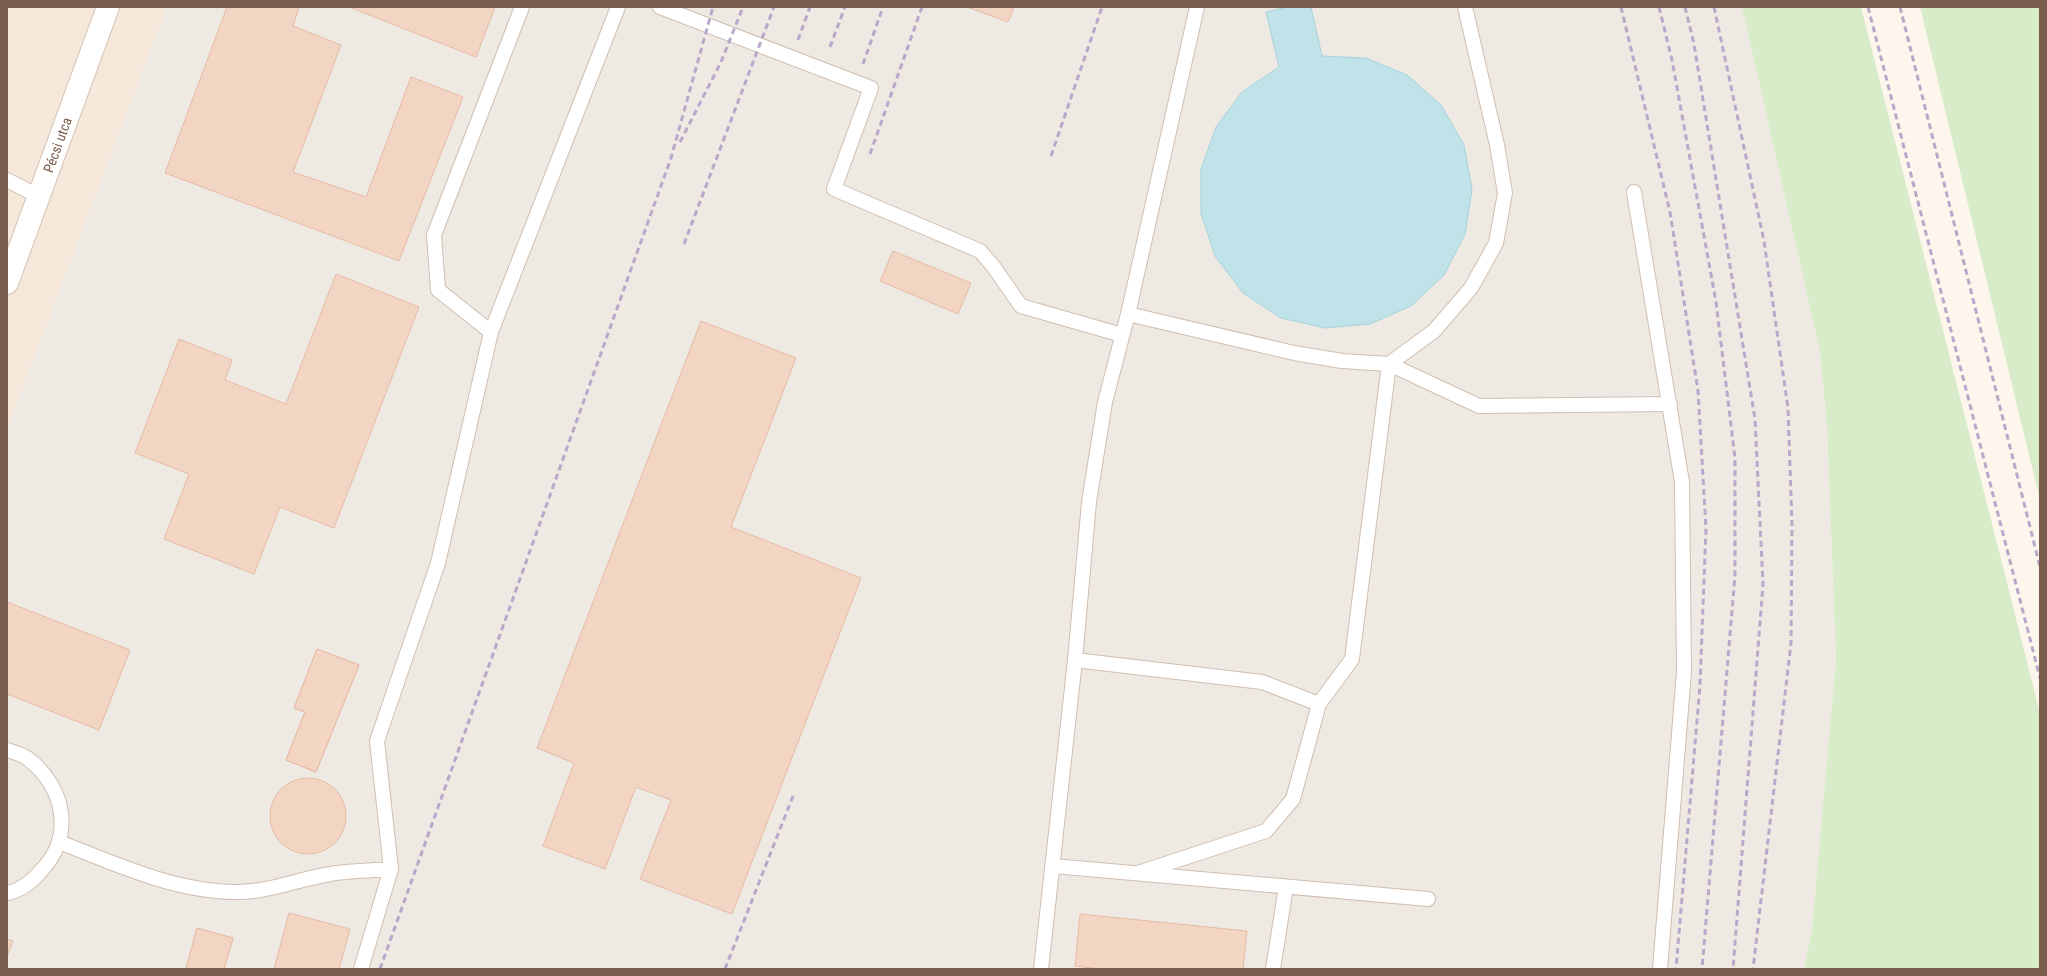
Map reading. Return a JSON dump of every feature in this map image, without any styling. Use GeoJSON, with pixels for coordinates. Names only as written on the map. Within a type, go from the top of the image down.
{"type":"FeatureCollection","features":[{"type":"Feature","properties":{"kind":"street","name":"Pécsi utca"},"geometry":{"type":"LineString","coordinates":[[7,283],[40,197],[108,7]]}},
{"type":"Feature","properties":{"kind":"lane"},"geometry":{"type":"LineString","coordinates":[[491,332],[438,290],[434,235],[522,7]]}},
{"type":"Feature","properties":{"kind":"lane"},"geometry":{"type":"LineString","coordinates":[[361,969],[391,869],[377,741],[438,563],[491,332],[618,7]]}},
{"type":"Feature","properties":{"kind":"lane"},"geometry":{"type":"LineString","coordinates":[[660,7],[871,88],[834,189],[980,251],[993,266],[1021,306],[1122,335]]}},
{"type":"Feature","properties":{"kind":"lane"},"geometry":{"type":"LineString","coordinates":[[1041,969],[1075,660],[1089,502],[1105,402],[1128,314],[1197,7]]}},
{"type":"Feature","properties":{"kind":"lane"},"geometry":{"type":"LineString","coordinates":[[1138,873],[1266,831],[1293,799],[1319,704],[1352,659],[1389,364],[1434,331],[1471,288],[1496,242],[1505,193],[1497,145],[1465,7]]}},
{"type":"Feature","properties":{"kind":"lane"},"geometry":{"type":"LineString","coordinates":[[7,180],[40,197]]}},
{"type":"Feature","properties":{"kind":"lane"},"geometry":{"type":"LineString","coordinates":[[1634,192],[1682,482],[1684,672],[1660,969]]}},
{"type":"Feature","properties":{"kind":"lane"},"geometry":{"type":"LineString","coordinates":[[1128,314],[1294,353],[1342,361],[1389,364],[1479,406],[1670,404]]}},
{"type":"Feature","properties":{"kind":"lane"},"geometry":{"type":"LineString","coordinates":[[1075,660],[1262,682],[1319,704]]}},
{"type":"Feature","properties":{"kind":"lane"},"geometry":{"type":"LineString","coordinates":[[7,750],[26,757],[44,773],[57,794],[62,817],[59,842],[48,864],[32,881],[7,893]]}},
{"type":"Feature","properties":{"kind":"lane"},"geometry":{"type":"LineString","coordinates":[[59,842],[157,879],[195,888],[238,892],[278,887],[330,874],[391,869]]}},
{"type":"Feature","properties":{"kind":"lane"},"geometry":{"type":"LineString","coordinates":[[1053,866],[1428,899]]}},
{"type":"Feature","properties":{"kind":"lane"},"geometry":{"type":"LineString","coordinates":[[1273,969],[1286,887]]}},
{"type":"Feature","properties":{"kind":"shaded area"},"geometry":{"type":"Polygon","coordinates":[[[7,7],[167,7],[7,429],[7,7]]]}},
{"type":"Feature","properties":{"kind":"shaded area"},"geometry":{"type":"Polygon","coordinates":[[[167,7],[1742,7],[1820,352],[1827,427],[1836,659],[1812,929],[1804,969],[7,969],[7,429],[167,7]]]}},
{"type":"Feature","properties":{"kind":"green space"},"geometry":{"type":"Polygon","coordinates":[[[1742,7],[1861,7],[2040,713],[2040,969],[1804,969],[1812,929],[1836,659],[1827,427],[1820,352],[1742,7]]]}},
{"type":"Feature","properties":{"kind":"green space"},"geometry":{"type":"Polygon","coordinates":[[[1920,7],[2040,7],[2040,500],[1920,7]]]}},
{"type":"Feature","properties":{"kind":"water"},"geometry":{"type":"Polygon","coordinates":[[[1287,7],[1311,7],[1322,56],[1366,58],[1407,75],[1441,105],[1464,145],[1472,189],[1465,234],[1444,275],[1411,306],[1370,324],[1325,328],[1281,318],[1243,293],[1215,256],[1201,213],[1201,169],[1216,127],[1242,92],[1279,67],[1266,12],[1287,7]]]}},
{"type":"Feature","properties":{"kind":"building"},"geometry":{"type":"Polygon","coordinates":[[[227,7],[299,7],[293,26],[341,45],[293,172],[366,197],[411,77],[463,97],[399,261],[165,173],[227,7]]]}},
{"type":"Feature","properties":{"kind":"building"},"geometry":{"type":"Polygon","coordinates":[[[349,7],[495,7],[476,57],[349,7]]]}},
{"type":"Feature","properties":{"kind":"building"},"geometry":{"type":"Polygon","coordinates":[[[967,7],[1014,7],[1008,22],[967,7]]]}},
{"type":"Feature","properties":{"kind":"building"},"geometry":{"type":"Polygon","coordinates":[[[893,251],[971,283],[958,314],[880,281],[893,251]]]}},
{"type":"Feature","properties":{"kind":"building"},"geometry":{"type":"Polygon","coordinates":[[[336,274],[419,307],[334,528],[280,507],[254,574],[164,539],[189,474],[135,453],[179,339],[232,360],[225,380],[286,404],[336,274]]]}},
{"type":"Feature","properties":{"kind":"building"},"geometry":{"type":"Polygon","coordinates":[[[701,321],[796,358],[731,527],[861,578],[732,914],[640,879],[671,800],[636,787],[605,869],[543,846],[574,763],[537,748],[701,321]]]}},
{"type":"Feature","properties":{"kind":"building"},"geometry":{"type":"Polygon","coordinates":[[[7,602],[130,650],[99,730],[7,694],[7,602]]]}},
{"type":"Feature","properties":{"kind":"building"},"geometry":{"type":"Polygon","coordinates":[[[317,649],[359,665],[316,772],[286,760],[305,712],[294,708],[317,649]]]}},
{"type":"Feature","properties":{"kind":"building"},"geometry":{"type":"Polygon","coordinates":[[[317,649],[359,665],[316,772],[286,760],[305,712],[294,708],[317,649]]]}},
{"type":"Feature","properties":{"kind":"building"},"geometry":{"type":"Polygon","coordinates":[[[308,778],[322,781],[335,789],[343,802],[346,816],[343,830],[335,843],[322,851],[308,854],[294,851],[281,843],[273,830],[270,816],[273,802],[281,789],[294,781],[308,778]]]}},
{"type":"Feature","properties":{"kind":"building"},"geometry":{"type":"Polygon","coordinates":[[[289,913],[350,929],[339,969],[274,969],[289,913]]]}},
{"type":"Feature","properties":{"kind":"building"},"geometry":{"type":"Polygon","coordinates":[[[1080,914],[1247,931],[1243,969],[1101,969],[1075,966],[1080,914]]]}},
{"type":"Feature","properties":{"kind":"building"},"geometry":{"type":"Polygon","coordinates":[[[197,928],[233,938],[224,969],[186,969],[197,928]]]}},
{"type":"Feature","properties":{"kind":"building"},"geometry":{"type":"Polygon","coordinates":[[[197,928],[233,938],[224,969],[186,969],[197,928]]]}},
{"type":"Feature","properties":{"kind":"building"},"geometry":{"type":"Polygon","coordinates":[[[7,939],[13,941],[7,957],[7,939]]]}},
{"type":"Feature","properties":{"kind":"railway"},"geometry":{"type":"LineString","coordinates":[[380,969],[671,158],[713,7]]}},
{"type":"Feature","properties":{"kind":"railway"},"geometry":{"type":"LineString","coordinates":[[680,142],[721,62],[743,7]]}},
{"type":"Feature","properties":{"kind":"railway"},"geometry":{"type":"LineString","coordinates":[[684,244],[774,7]]}},
{"type":"Feature","properties":{"kind":"railway"},"geometry":{"type":"LineString","coordinates":[[798,40],[810,7]]}},
{"type":"Feature","properties":{"kind":"railway"},"geometry":{"type":"LineString","coordinates":[[830,47],[845,7]]}},
{"type":"Feature","properties":{"kind":"railway"},"geometry":{"type":"LineString","coordinates":[[863,64],[883,7]]}},
{"type":"Feature","properties":{"kind":"railway"},"geometry":{"type":"LineString","coordinates":[[870,154],[922,7]]}},
{"type":"Feature","properties":{"kind":"railway"},"geometry":{"type":"LineString","coordinates":[[1051,156],[1102,7]]}},
{"type":"Feature","properties":{"kind":"railway"},"geometry":{"type":"LineString","coordinates":[[1621,7],[1670,212],[1698,391],[1706,528],[1700,685],[1676,969]]}},
{"type":"Feature","properties":{"kind":"railway"},"geometry":{"type":"LineString","coordinates":[[1659,7],[1672,60],[1716,302],[1735,458],[1735,575],[1702,969]]}},
{"type":"Feature","properties":{"kind":"railway"},"geometry":{"type":"LineString","coordinates":[[1685,7],[1694,44],[1755,419],[1763,584],[1733,969]]}},
{"type":"Feature","properties":{"kind":"railway"},"geometry":{"type":"LineString","coordinates":[[1714,7],[1764,241],[1788,408],[1792,525],[1791,643],[1753,969]]}},
{"type":"Feature","properties":{"kind":"railway"},"geometry":{"type":"LineString","coordinates":[[1868,7],[2040,678]]}},
{"type":"Feature","properties":{"kind":"railway"},"geometry":{"type":"LineString","coordinates":[[1900,7],[2040,567]]}},
{"type":"Feature","properties":{"kind":"railway"},"geometry":{"type":"LineString","coordinates":[[725,969],[793,796]]}}]}
